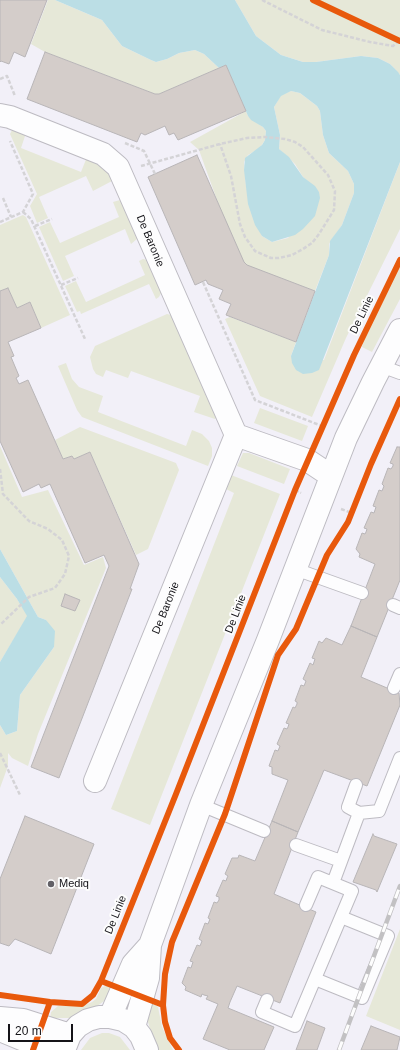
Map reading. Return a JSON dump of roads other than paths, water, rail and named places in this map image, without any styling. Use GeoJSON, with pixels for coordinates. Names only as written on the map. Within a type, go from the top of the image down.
{"type":"FeatureCollection","features":[{"type":"Feature","properties":{"kind":"street","name":"De Baronie"},"geometry":{"type":"LineString","coordinates":[[0,115],[10,117],[103,154],[114,162],[121,173],[236,435],[95,781]]}},
{"type":"Feature","properties":{"kind":"street"},"geometry":{"type":"LineString","coordinates":[[134,1027],[148,978],[150,945],[202,805],[346,438],[390,369],[400,330]]}},
{"type":"Feature","properties":{"kind":"street"},"geometry":{"type":"LineString","coordinates":[[236,435],[307,460],[331,476]]}},
{"type":"Feature","properties":{"kind":"street"},"geometry":{"type":"LineString","coordinates":[[110,1017],[133,964],[150,945]]}},
{"type":"Feature","properties":{"kind":"street"},"geometry":{"type":"LineString","coordinates":[[0,1018],[23,1020],[67,1042],[78,1026],[88,1020],[99,1017],[110,1017],[123,1020],[134,1027],[141,1036],[147,1050]]}},
{"type":"Feature","properties":{"kind":"street"},"geometry":{"type":"LineString","coordinates":[[0,1030],[48,1050]]}},
{"type":"Feature","properties":{"kind":"lane"},"geometry":{"type":"LineString","coordinates":[[295,569],[362,593]]}},
{"type":"Feature","properties":{"kind":"lane"},"geometry":{"type":"LineString","coordinates":[[394,688],[400,674]]}},
{"type":"Feature","properties":{"kind":"lane"},"geometry":{"type":"LineString","coordinates":[[356,785],[348,807],[359,813],[379,811],[400,758]]}},
{"type":"Feature","properties":{"kind":"lane"},"geometry":{"type":"LineString","coordinates":[[202,805],[264,831]]}},
{"type":"Feature","properties":{"kind":"lane"},"geometry":{"type":"LineString","coordinates":[[333,883],[359,813]]}},
{"type":"Feature","properties":{"kind":"lane"},"geometry":{"type":"LineString","coordinates":[[296,844],[341,862]]}},
{"type":"Feature","properties":{"kind":"lane"},"geometry":{"type":"LineString","coordinates":[[267,1000],[262,1012],[295,1026],[352,891],[318,877],[306,905]]}},
{"type":"Feature","properties":{"kind":"lane"},"geometry":{"type":"LineString","coordinates":[[315,979],[362,998],[388,936],[341,917]]}},
{"type":"Feature","properties":{"kind":"water"},"geometry":{"type":"Polygon","coordinates":[[[55,0],[235,0],[256,36],[281,55],[303,62],[316,62],[361,56],[378,58],[390,64],[398,72],[400,75],[400,162],[319,370],[312,373],[303,374],[296,370],[292,363],[291,356],[329,255],[330,241],[342,225],[354,193],[354,184],[348,171],[329,153],[323,135],[320,111],[317,106],[300,93],[291,91],[281,96],[274,107],[280,135],[279,149],[289,157],[303,177],[315,186],[319,192],[320,198],[315,216],[303,229],[295,235],[272,242],[262,236],[255,225],[248,204],[244,170],[245,158],[262,145],[265,140],[266,131],[248,116],[226,65],[219,68],[204,54],[195,50],[179,53],[167,59],[156,62],[122,46],[102,20],[55,0]]]}},
{"type":"Feature","properties":{"kind":"water"},"geometry":{"type":"Polygon","coordinates":[[[0,549],[38,617],[46,620],[55,631],[54,647],[20,695],[17,731],[6,735],[0,725],[0,662],[27,616],[17,599],[0,577],[0,549]]]}},
{"type":"Feature","properties":{"kind":"railway"},"geometry":{"type":"LineString","coordinates":[[339,1050],[400,886]]}},
{"type":"Feature","properties":{"kind":"place","name":"Mediq"},"geometry":{"type":"Point","coordinates":[51,884]}}]}
